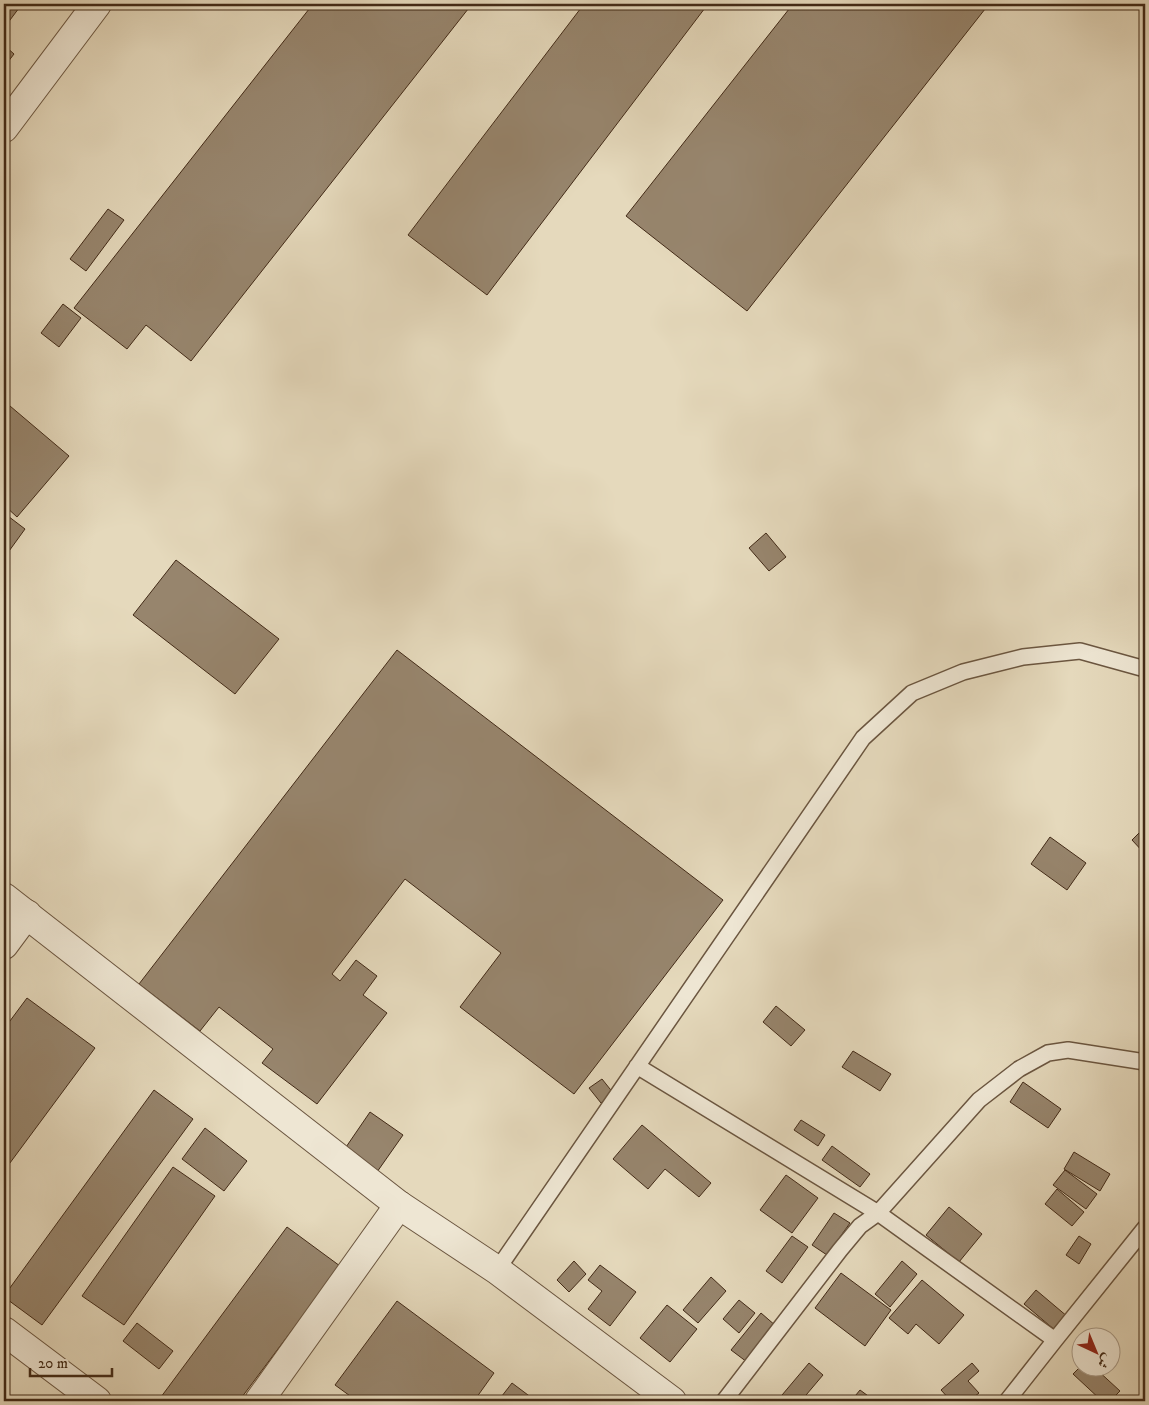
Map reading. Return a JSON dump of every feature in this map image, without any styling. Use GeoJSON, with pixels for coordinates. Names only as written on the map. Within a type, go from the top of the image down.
{"type":"FeatureCollection","features":[{"type":"Feature","properties":{"kind":"street"},"geometry":{"type":"LineString","coordinates":[[4,128],[98,4]]}},
{"type":"Feature","properties":{"kind":"street"},"geometry":{"type":"LineString","coordinates":[[4,897],[399,1205],[497,1270],[672,1401]]}},
{"type":"Feature","properties":{"kind":"street"},"geometry":{"type":"LineString","coordinates":[[4,945],[27,914]]}},
{"type":"Feature","properties":{"kind":"street"},"geometry":{"type":"LineString","coordinates":[[259,1401],[399,1205]]}},
{"type":"Feature","properties":{"kind":"street"},"geometry":{"type":"LineString","coordinates":[[4,1332],[97,1401]]}},
{"type":"Feature","properties":{"kind":"lane"},"geometry":{"type":"LineString","coordinates":[[497,1270],[863,738],[912,693],[963,672],[1023,657],[1080,651],[1145,669]]}},
{"type":"Feature","properties":{"kind":"lane"},"geometry":{"type":"LineString","coordinates":[[724,1401],[860,1226],[878,1213],[979,1100],[1019,1069],[1048,1053],[1068,1050],[1145,1062]]}},
{"type":"Feature","properties":{"kind":"lane"},"geometry":{"type":"LineString","coordinates":[[637,1066],[878,1213],[1055,1340]]}},
{"type":"Feature","properties":{"kind":"lane"},"geometry":{"type":"LineString","coordinates":[[1007,1401],[1145,1228]]}},
{"type":"Feature","properties":{"kind":"building"},"geometry":{"type":"Polygon","coordinates":[[[4,4],[22,4],[4,28],[4,4]]]}},
{"type":"Feature","properties":{"kind":"building"},"geometry":{"type":"Polygon","coordinates":[[[313,4],[472,4],[191,361],[146,325],[127,349],[74,308],[313,4]]]}},
{"type":"Feature","properties":{"kind":"building"},"geometry":{"type":"Polygon","coordinates":[[[584,4],[708,4],[487,295],[408,235],[584,4]]]}},
{"type":"Feature","properties":{"kind":"building"},"geometry":{"type":"Polygon","coordinates":[[[793,4],[989,4],[747,311],[626,216],[793,4]]]}},
{"type":"Feature","properties":{"kind":"building"},"geometry":{"type":"Polygon","coordinates":[[[4,47],[14,54],[4,67],[4,47]]]}},
{"type":"Feature","properties":{"kind":"building"},"geometry":{"type":"Polygon","coordinates":[[[108,209],[124,220],[86,271],[70,259],[108,209]]]}},
{"type":"Feature","properties":{"kind":"building"},"geometry":{"type":"Polygon","coordinates":[[[63,304],[81,318],[59,347],[41,333],[63,304]]]}},
{"type":"Feature","properties":{"kind":"building"},"geometry":{"type":"Polygon","coordinates":[[[10,406],[69,456],[17,517],[4,505],[4,413],[10,406]]]}},
{"type":"Feature","properties":{"kind":"building"},"geometry":{"type":"Polygon","coordinates":[[[4,513],[25,529],[4,558],[4,513]]]}},
{"type":"Feature","properties":{"kind":"building"},"geometry":{"type":"Polygon","coordinates":[[[766,533],[786,557],[769,571],[749,548],[766,533]]]}},
{"type":"Feature","properties":{"kind":"building"},"geometry":{"type":"Polygon","coordinates":[[[176,560],[279,639],[235,694],[133,615],[176,560]]]}},
{"type":"Feature","properties":{"kind":"building"},"geometry":{"type":"Polygon","coordinates":[[[397,650],[723,900],[574,1094],[460,1007],[501,953],[405,879],[332,974],[340,981],[356,960],[377,976],[363,995],[387,1013],[317,1104],[262,1063],[273,1049],[219,1007],[200,1031],[139,984],[397,650]]]}},
{"type":"Feature","properties":{"kind":"building"},"geometry":{"type":"Polygon","coordinates":[[[1145,827],[1145,854],[1132,840],[1145,827]]]}},
{"type":"Feature","properties":{"kind":"building"},"geometry":{"type":"Polygon","coordinates":[[[1050,837],[1086,863],[1067,890],[1031,864],[1050,837]]]}},
{"type":"Feature","properties":{"kind":"building"},"geometry":{"type":"Polygon","coordinates":[[[27,998],[95,1048],[4,1171],[4,1029],[27,998]]]}},
{"type":"Feature","properties":{"kind":"building"},"geometry":{"type":"Polygon","coordinates":[[[776,1006],[805,1030],[791,1046],[763,1022],[776,1006]]]}},
{"type":"Feature","properties":{"kind":"building"},"geometry":{"type":"Polygon","coordinates":[[[853,1051],[891,1074],[880,1091],[842,1067],[853,1051]]]}},
{"type":"Feature","properties":{"kind":"building"},"geometry":{"type":"Polygon","coordinates":[[[602,1079],[614,1094],[601,1103],[589,1088],[602,1079]]]}},
{"type":"Feature","properties":{"kind":"building"},"geometry":{"type":"Polygon","coordinates":[[[1023,1082],[1061,1109],[1048,1128],[1010,1102],[1023,1082]]]}},
{"type":"Feature","properties":{"kind":"building"},"geometry":{"type":"Polygon","coordinates":[[[154,1090],[193,1119],[42,1325],[4,1296],[154,1090]]]}},
{"type":"Feature","properties":{"kind":"building"},"geometry":{"type":"Polygon","coordinates":[[[370,1112],[403,1135],[377,1172],[344,1150],[370,1112]]]}},
{"type":"Feature","properties":{"kind":"building"},"geometry":{"type":"Polygon","coordinates":[[[801,1120],[825,1135],[818,1146],[794,1130],[801,1120]]]}},
{"type":"Feature","properties":{"kind":"building"},"geometry":{"type":"Polygon","coordinates":[[[642,1125],[711,1183],[699,1197],[665,1169],[648,1189],[613,1159],[642,1125]]]}},
{"type":"Feature","properties":{"kind":"building"},"geometry":{"type":"Polygon","coordinates":[[[205,1128],[247,1161],[224,1191],[182,1159],[205,1128]]]}},
{"type":"Feature","properties":{"kind":"building"},"geometry":{"type":"Polygon","coordinates":[[[832,1146],[870,1174],[860,1187],[822,1160],[832,1146]]]}},
{"type":"Feature","properties":{"kind":"building"},"geometry":{"type":"Polygon","coordinates":[[[1074,1152],[1110,1174],[1100,1191],[1064,1169],[1074,1152]]]}},
{"type":"Feature","properties":{"kind":"building"},"geometry":{"type":"Polygon","coordinates":[[[173,1167],[215,1196],[124,1325],[82,1296],[173,1167]]]}},
{"type":"Feature","properties":{"kind":"building"},"geometry":{"type":"Polygon","coordinates":[[[1065,1170],[1097,1194],[1086,1209],[1053,1185],[1065,1170]]]}},
{"type":"Feature","properties":{"kind":"building"},"geometry":{"type":"Polygon","coordinates":[[[786,1175],[818,1198],[792,1233],[760,1210],[786,1175]]]}},
{"type":"Feature","properties":{"kind":"building"},"geometry":{"type":"Polygon","coordinates":[[[1057,1189],[1084,1212],[1072,1226],[1045,1204],[1057,1189]]]}},
{"type":"Feature","properties":{"kind":"building"},"geometry":{"type":"Polygon","coordinates":[[[949,1207],[982,1234],[959,1262],[926,1235],[949,1207]]]}},
{"type":"Feature","properties":{"kind":"building"},"geometry":{"type":"Polygon","coordinates":[[[834,1213],[850,1223],[827,1255],[812,1245],[834,1213]]]}},
{"type":"Feature","properties":{"kind":"building"},"geometry":{"type":"Polygon","coordinates":[[[287,1227],[340,1266],[239,1401],[158,1401],[287,1227]]]}},
{"type":"Feature","properties":{"kind":"building"},"geometry":{"type":"Polygon","coordinates":[[[792,1236],[808,1247],[782,1283],[766,1271],[792,1236]]]}},
{"type":"Feature","properties":{"kind":"building"},"geometry":{"type":"Polygon","coordinates":[[[1079,1236],[1091,1244],[1079,1264],[1066,1255],[1079,1236]]]}},
{"type":"Feature","properties":{"kind":"building"},"geometry":{"type":"Polygon","coordinates":[[[574,1261],[586,1274],[569,1292],[557,1280],[574,1261]]]}},
{"type":"Feature","properties":{"kind":"building"},"geometry":{"type":"Polygon","coordinates":[[[902,1261],[917,1274],[890,1307],[875,1294],[902,1261]]]}},
{"type":"Feature","properties":{"kind":"building"},"geometry":{"type":"Polygon","coordinates":[[[600,1265],[636,1292],[610,1326],[588,1309],[602,1291],[588,1280],[600,1265]]]}},
{"type":"Feature","properties":{"kind":"building"},"geometry":{"type":"Polygon","coordinates":[[[841,1273],[891,1310],[865,1346],[815,1308],[841,1273]]]}},
{"type":"Feature","properties":{"kind":"building"},"geometry":{"type":"Polygon","coordinates":[[[711,1277],[726,1291],[698,1323],[683,1310],[711,1277]]]}},
{"type":"Feature","properties":{"kind":"building"},"geometry":{"type":"Polygon","coordinates":[[[922,1280],[964,1315],[939,1344],[916,1324],[908,1334],[889,1318],[922,1280]]]}},
{"type":"Feature","properties":{"kind":"building"},"geometry":{"type":"Polygon","coordinates":[[[1036,1290],[1068,1317],[1056,1331],[1024,1304],[1036,1290]]]}},
{"type":"Feature","properties":{"kind":"building"},"geometry":{"type":"Polygon","coordinates":[[[739,1300],[755,1313],[739,1333],[723,1319],[739,1300]]]}},
{"type":"Feature","properties":{"kind":"building"},"geometry":{"type":"Polygon","coordinates":[[[397,1301],[494,1373],[474,1401],[357,1401],[335,1385],[397,1301]]]}},
{"type":"Feature","properties":{"kind":"building"},"geometry":{"type":"Polygon","coordinates":[[[667,1305],[697,1329],[670,1362],[640,1338],[667,1305]]]}},
{"type":"Feature","properties":{"kind":"building"},"geometry":{"type":"Polygon","coordinates":[[[761,1313],[776,1326],[747,1362],[731,1350],[761,1313]]]}},
{"type":"Feature","properties":{"kind":"building"},"geometry":{"type":"Polygon","coordinates":[[[137,1323],[173,1351],[159,1369],[123,1341],[137,1323]]]}},
{"type":"Feature","properties":{"kind":"building"},"geometry":{"type":"Polygon","coordinates":[[[809,1363],[823,1375],[801,1401],[777,1401],[809,1363]]]}},
{"type":"Feature","properties":{"kind":"building"},"geometry":{"type":"Polygon","coordinates":[[[972,1363],[979,1371],[968,1381],[979,1393],[969,1401],[951,1401],[941,1390],[972,1363]]]}},
{"type":"Feature","properties":{"kind":"building"},"geometry":{"type":"Polygon","coordinates":[[[1077,1378],[1106,1378],[1120,1391],[1110,1401],[1102,1401],[1077,1378]]]}},
{"type":"Feature","properties":{"kind":"building"},"geometry":{"type":"Polygon","coordinates":[[[512,1383],[536,1401],[498,1401],[512,1383]]]}},
{"type":"Feature","properties":{"kind":"building"},"geometry":{"type":"Polygon","coordinates":[[[860,1390],[875,1401],[851,1401],[860,1390]]]}}]}
